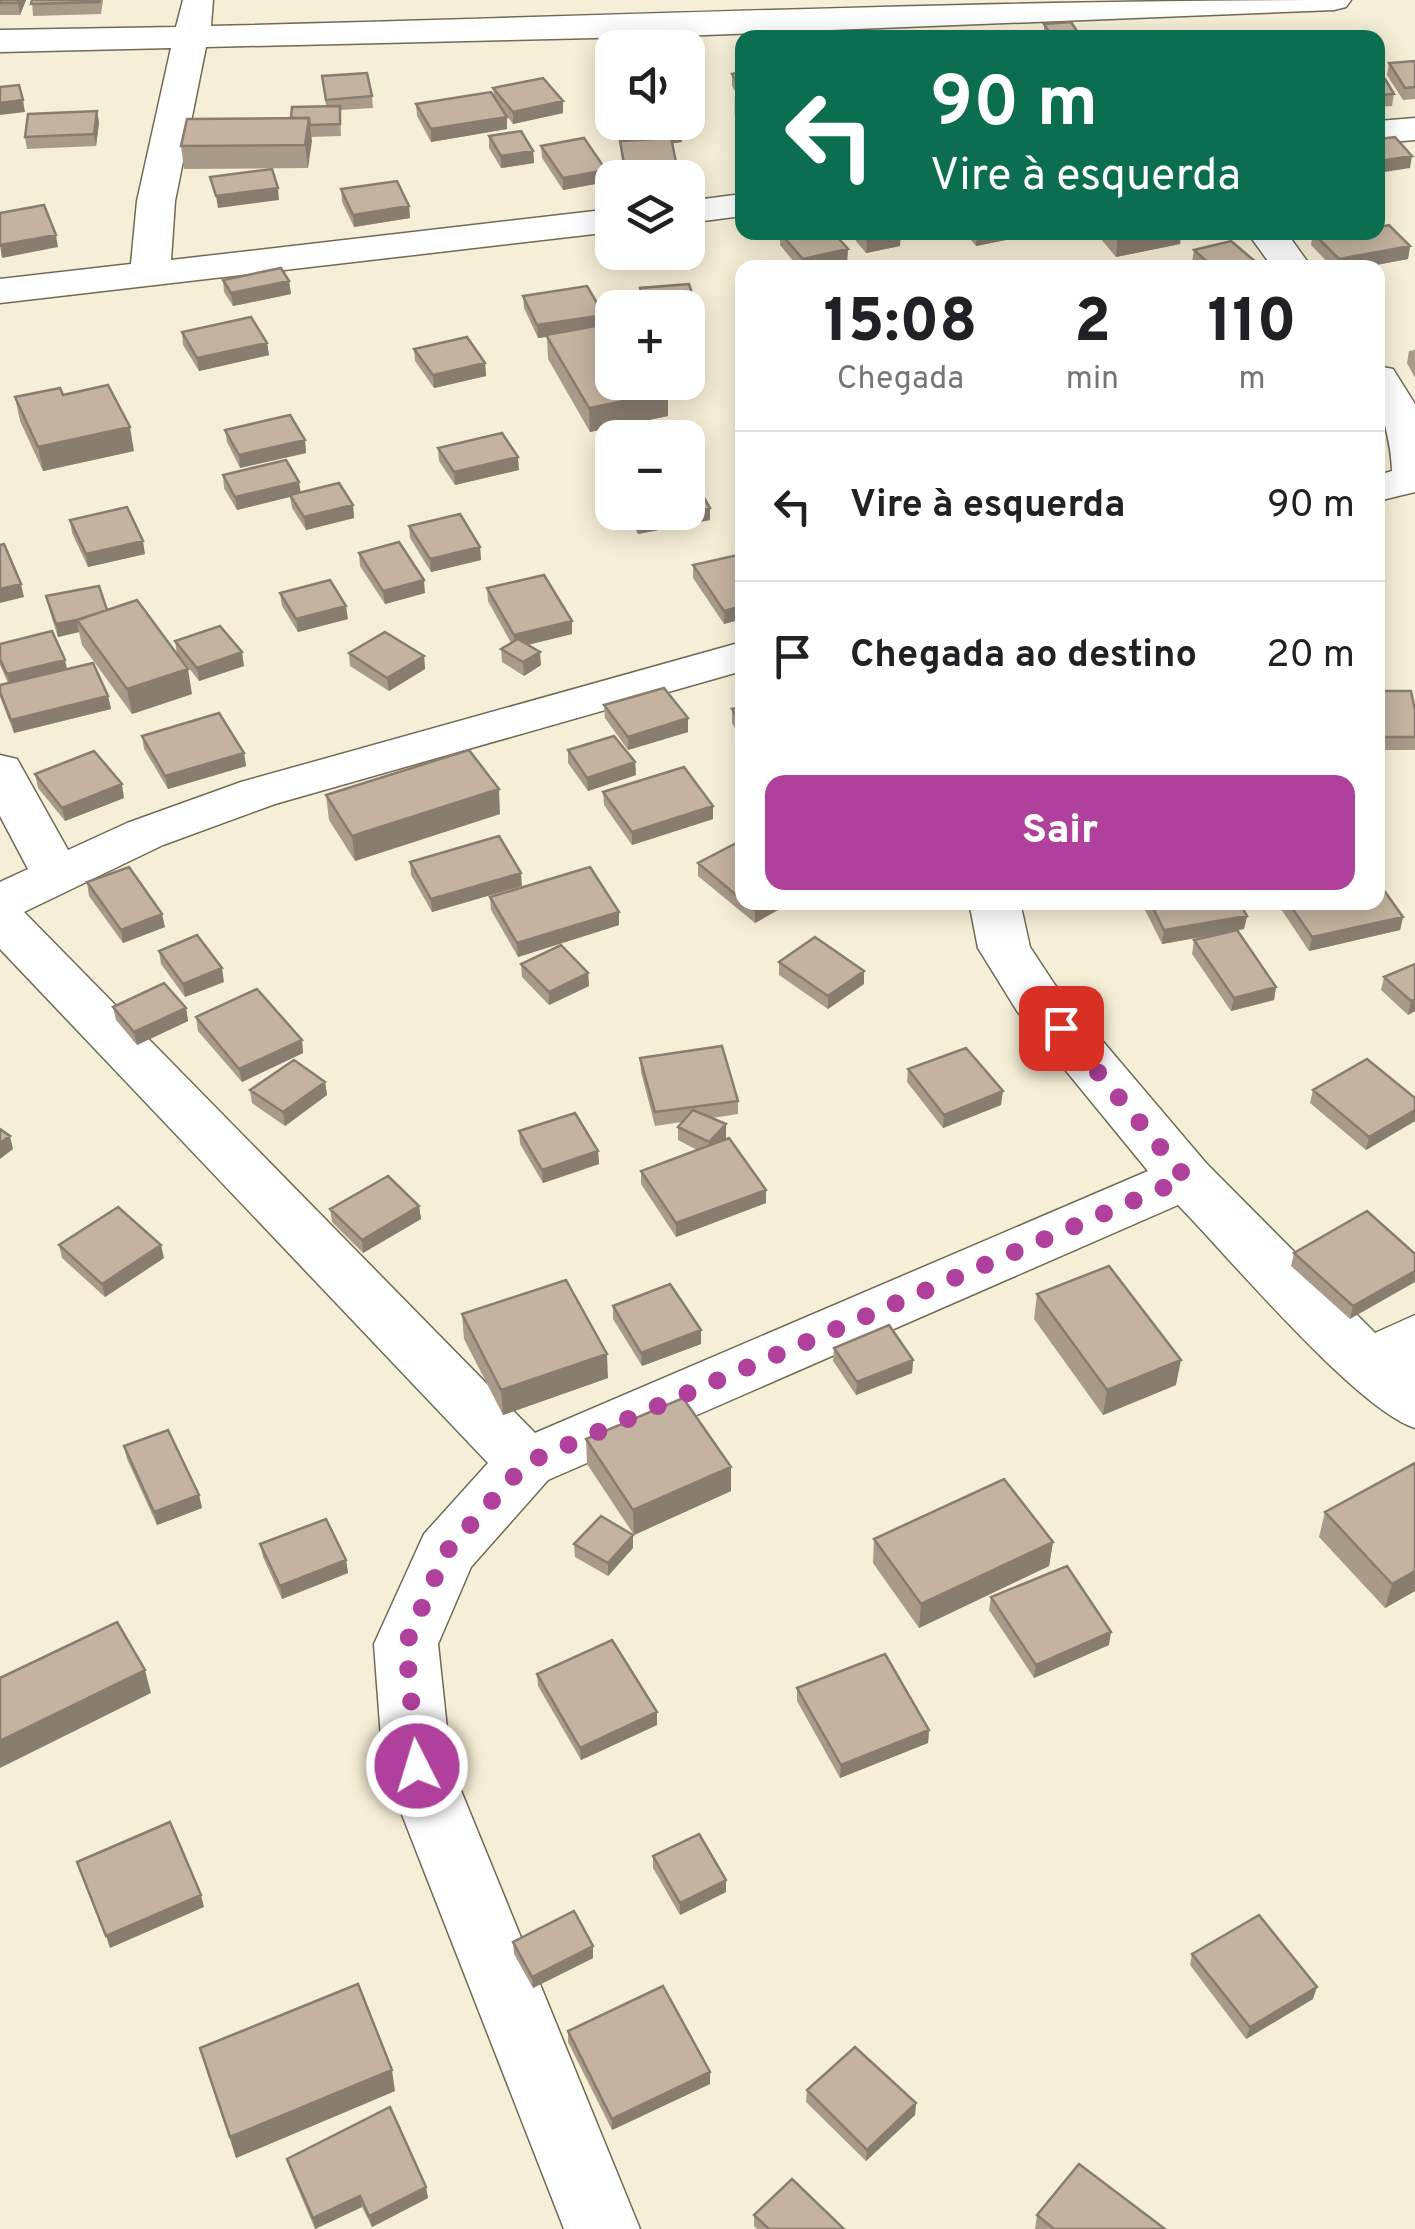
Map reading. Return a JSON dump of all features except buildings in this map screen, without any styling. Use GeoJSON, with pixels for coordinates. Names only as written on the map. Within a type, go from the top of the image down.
{"type":"FeatureCollection","features":[{"type":"Feature","properties":{"kind":"street"},"geometry":{"type":"LineString","coordinates":[[150,276],[156,202],[199,0]]}},
{"type":"Feature","properties":{"kind":"street"},"geometry":{"type":"LineString","coordinates":[[0,40],[192,37],[816,9],[1157,15],[1334,0]]}},
{"type":"Feature","properties":{"kind":"street"},"geometry":{"type":"LineString","coordinates":[[1385,131],[1415,128]]}},
{"type":"Feature","properties":{"kind":"street"},"geometry":{"type":"LineString","coordinates":[[705,210],[735,206]]}},
{"type":"Feature","properties":{"kind":"street"},"geometry":{"type":"LineString","coordinates":[[0,291],[595,223]]}},
{"type":"Feature","properties":{"kind":"street"},"geometry":{"type":"LineString","coordinates":[[1385,390],[1412,434],[1415,480],[1385,486]]}},
{"type":"Feature","properties":{"kind":"street"},"geometry":{"type":"LineString","coordinates":[[0,902],[145,834],[258,793],[735,658]]}},
{"type":"Feature","properties":{"kind":"street"},"geometry":{"type":"LineString","coordinates":[[0,770],[56,875]]}},
{"type":"Feature","properties":{"kind":"street"},"geometry":{"type":"LineString","coordinates":[[996,910],[1004,948],[1036,998],[1186,1178],[1393,1351],[1415,1404]]}},
{"type":"Feature","properties":{"kind":"street"},"geometry":{"type":"LineString","coordinates":[[0,918],[526,1463]]}},
{"type":"Feature","properties":{"kind":"street"},"geometry":{"type":"LineString","coordinates":[[602,2229],[417,1766],[406,1644],[446,1552],[526,1463],[1186,1178]]}},
{"type":"Feature","properties":{"kind":"route"},"geometry":{"type":"LineString","coordinates":[[417,1766],[406,1644],[446,1552],[526,1463],[1186,1178],[1061,1028]]}}]}
